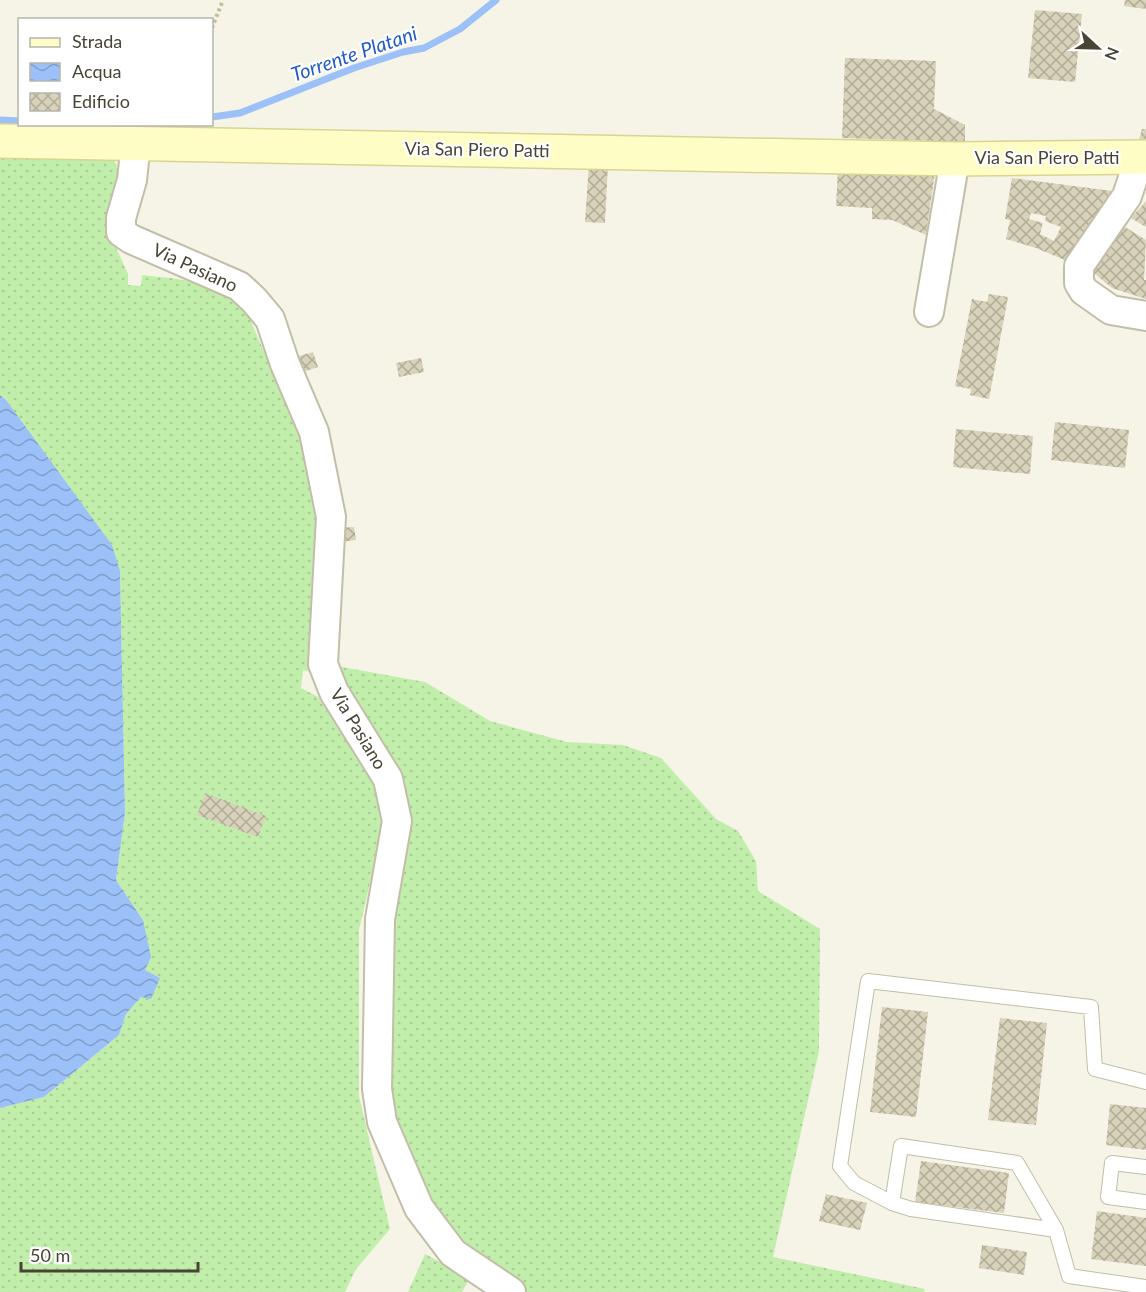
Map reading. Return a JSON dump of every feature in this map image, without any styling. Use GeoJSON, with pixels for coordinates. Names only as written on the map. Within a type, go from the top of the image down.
{"type":"FeatureCollection","features":[{"type":"Feature","properties":{"kind":"street","name":"Via San Piero Patti"},"geometry":{"type":"LineString","coordinates":[[0,141],[955,159],[1143,157],[1127,196],[1080,266],[1079,283],[1084,291],[1111,310],[1146,316]]}},
{"type":"Feature","properties":{"kind":"street","name":"Via Pasiano"},"geometry":{"type":"LineString","coordinates":[[136,142],[132,180],[121,218],[121,232],[131,239],[239,286],[254,300],[270,319],[285,364],[314,432],[331,517],[323,664],[334,692],[388,778],[397,821],[380,919],[377,1089],[382,1122],[419,1208],[453,1253],[511,1292]]}},
{"type":"Feature","properties":{"kind":"street","name":"Via San Piero Patti"},"geometry":{"type":"LineString","coordinates":[[928,312],[955,159]]}},
{"type":"Feature","properties":{"kind":"lane"},"geometry":{"type":"LineString","coordinates":[[1056,1230],[911,1209],[892,1203],[854,1183],[840,1166],[868,981],[1091,1008],[1095,1069],[1146,1082]]}},
{"type":"Feature","properties":{"kind":"lane"},"geometry":{"type":"LineString","coordinates":[[892,1203],[901,1146],[1017,1163],[1056,1230],[1069,1276],[1146,1287]]}},
{"type":"Feature","properties":{"kind":"lane"},"geometry":{"type":"LineString","coordinates":[[1146,1167],[1112,1163],[1108,1197],[1146,1202]]}},
{"type":"Feature","properties":{"kind":"path"},"geometry":{"type":"LineString","coordinates":[[213,25],[223,0]]}},
{"type":"Feature","properties":{"kind":"green space"},"geometry":{"type":"Polygon","coordinates":[[[0,156],[114,158],[121,181],[109,232],[128,274],[128,285],[141,286],[142,275],[185,280],[209,287],[246,310],[299,432],[320,530],[312,672],[303,670],[301,688],[318,697],[380,791],[385,819],[359,930],[359,1096],[390,1229],[356,1269],[345,1292],[0,1292],[0,1108],[44,1097],[119,1035],[126,1014],[141,997],[145,970],[143,920],[116,880],[125,813],[120,571],[6,400],[0,395],[0,156]]]}},
{"type":"Feature","properties":{"kind":"green space"},"geometry":{"type":"Polygon","coordinates":[[[331,665],[425,682],[490,721],[567,742],[623,745],[661,758],[716,819],[738,831],[756,861],[758,891],[820,929],[819,1051],[773,1257],[925,1289],[924,1292],[521,1292],[459,1249],[386,1119],[387,944],[404,853],[331,665]]]}},
{"type":"Feature","properties":{"kind":"green space"},"geometry":{"type":"Polygon","coordinates":[[[425,1254],[470,1278],[462,1292],[408,1292],[425,1254]]]}},
{"type":"Feature","properties":{"kind":"water"},"geometry":{"type":"Polygon","coordinates":[[[0,395],[6,400],[112,545],[120,571],[125,813],[116,880],[143,920],[151,957],[145,970],[160,978],[151,999],[141,997],[126,1014],[119,1035],[44,1097],[0,1108],[0,395]]]}},
{"type":"Feature","properties":{"kind":"building"},"geometry":{"type":"Polygon","coordinates":[[[1125,0],[1146,0],[1146,9],[1124,6],[1125,0]]]}},
{"type":"Feature","properties":{"kind":"building"},"geometry":{"type":"Polygon","coordinates":[[[1035,10],[1082,14],[1075,82],[1028,78],[1035,10]]]}},
{"type":"Feature","properties":{"kind":"building"},"geometry":{"type":"Polygon","coordinates":[[[845,58],[936,61],[934,109],[965,125],[965,142],[842,138],[845,58]]]}},
{"type":"Feature","properties":{"kind":"building"},"geometry":{"type":"Polygon","coordinates":[[[1142,129],[1146,129],[1146,144],[1138,144],[1142,129]]]}},
{"type":"Feature","properties":{"kind":"building"},"geometry":{"type":"Polygon","coordinates":[[[589,163],[608,164],[605,223],[585,222],[589,163]]]}},
{"type":"Feature","properties":{"kind":"building"},"geometry":{"type":"Polygon","coordinates":[[[838,168],[935,172],[926,235],[892,220],[872,219],[872,208],[836,206],[838,168]]]}},
{"type":"Feature","properties":{"kind":"building"},"geometry":{"type":"Polygon","coordinates":[[[1012,178],[1112,191],[1072,263],[1006,239],[1010,220],[1005,219],[1012,178]],[[1031,213],[1029,219],[1043,223],[1040,234],[1054,241],[1061,227],[1045,221],[1046,216],[1031,213]]]}},
{"type":"Feature","properties":{"kind":"building"},"geometry":{"type":"Polygon","coordinates":[[[1146,201],[1146,227],[1131,218],[1146,201]]]}},
{"type":"Feature","properties":{"kind":"building"},"geometry":{"type":"Polygon","coordinates":[[[1120,224],[1146,240],[1144,280],[1146,280],[1146,299],[1112,288],[1089,269],[1120,224]]]}},
{"type":"Feature","properties":{"kind":"building"},"geometry":{"type":"Polygon","coordinates":[[[989,294],[1008,297],[989,399],[970,395],[971,389],[955,386],[972,299],[987,302],[989,294]]]}},
{"type":"Feature","properties":{"kind":"building"},"geometry":{"type":"Polygon","coordinates":[[[313,352],[318,367],[294,375],[289,359],[313,352]]]}},
{"type":"Feature","properties":{"kind":"building"},"geometry":{"type":"Polygon","coordinates":[[[421,358],[424,372],[399,377],[396,363],[421,358]]]}},
{"type":"Feature","properties":{"kind":"building"},"geometry":{"type":"Polygon","coordinates":[[[1055,422],[1129,430],[1125,468],[1051,460],[1055,422]]]}},
{"type":"Feature","properties":{"kind":"building"},"geometry":{"type":"Polygon","coordinates":[[[956,429],[1033,436],[1030,474],[953,467],[956,429]]]}},
{"type":"Feature","properties":{"kind":"building"},"geometry":{"type":"Polygon","coordinates":[[[354,527],[356,540],[340,542],[339,528],[354,527]]]}},
{"type":"Feature","properties":{"kind":"building"},"geometry":{"type":"Polygon","coordinates":[[[205,793],[266,816],[258,837],[197,815],[205,793]]]}},
{"type":"Feature","properties":{"kind":"building"},"geometry":{"type":"Polygon","coordinates":[[[882,1007],[928,1012],[916,1117],[870,1112],[882,1007]]]}},
{"type":"Feature","properties":{"kind":"building"},"geometry":{"type":"Polygon","coordinates":[[[1000,1018],[1047,1023],[1036,1125],[988,1120],[1000,1018]]]}},
{"type":"Feature","properties":{"kind":"building"},"geometry":{"type":"Polygon","coordinates":[[[1110,1104],[1146,1108],[1146,1150],[1106,1145],[1110,1104]]]}},
{"type":"Feature","properties":{"kind":"building"},"geometry":{"type":"Polygon","coordinates":[[[921,1161],[1009,1173],[1004,1213],[915,1202],[921,1161]]]}},
{"type":"Feature","properties":{"kind":"building"},"geometry":{"type":"Polygon","coordinates":[[[826,1194],[867,1203],[860,1230],[819,1221],[826,1194]]]}},
{"type":"Feature","properties":{"kind":"building"},"geometry":{"type":"Polygon","coordinates":[[[1097,1211],[1146,1218],[1146,1266],[1091,1259],[1097,1211]]]}},
{"type":"Feature","properties":{"kind":"building"},"geometry":{"type":"Polygon","coordinates":[[[982,1245],[1027,1252],[1024,1275],[979,1268],[982,1245]]]}},
{"type":"Feature","properties":{"kind":"waterway","name":"Torrente Platani"},"geometry":{"type":"LineString","coordinates":[[213,117],[240,113],[354,68],[403,52],[424,48],[460,29],[496,0]]}},
{"type":"Feature","properties":{"kind":"waterway","name":"Torrente Platani"},"geometry":{"type":"LineString","coordinates":[[0,120],[18,121]]}}]}
